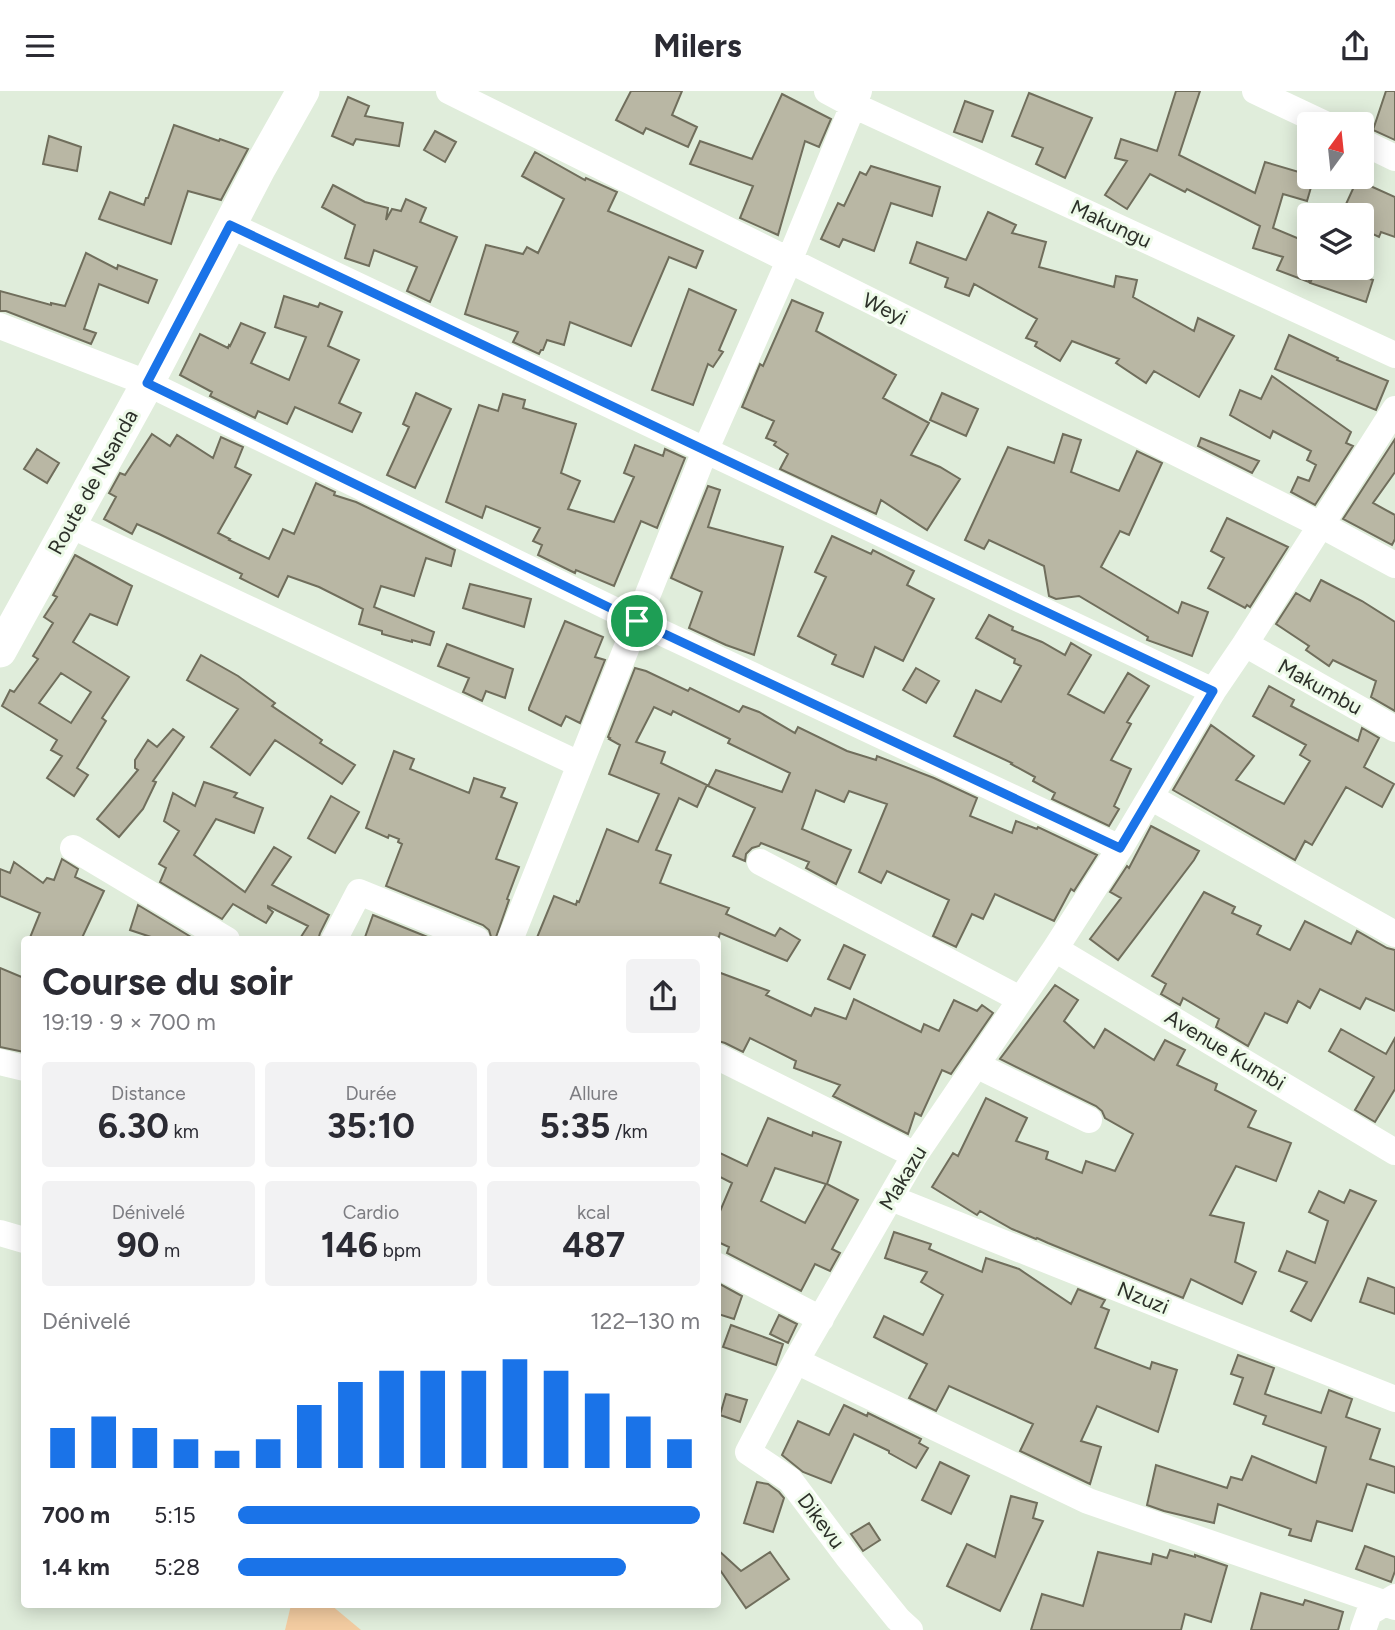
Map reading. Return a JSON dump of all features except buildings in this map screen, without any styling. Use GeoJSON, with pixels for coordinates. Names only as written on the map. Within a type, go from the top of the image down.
{"type":"FeatureCollection","features":[{"type":"Feature","properties":{"kind":"street","name":"Route de Nsanda"},"geometry":{"type":"LineString","coordinates":[[0,651],[303,91]]}},
{"type":"Feature","properties":{"kind":"street","name":"Weyi"},"geometry":{"type":"LineString","coordinates":[[449,91],[1321,525],[1395,565]]}},
{"type":"Feature","properties":{"kind":"street","name":"Makungu"},"geometry":{"type":"LineString","coordinates":[[827,91],[856,98],[1395,355]]}},
{"type":"Feature","properties":{"kind":"street"},"geometry":{"type":"LineString","coordinates":[[1255,91],[1300,112]]}},
{"type":"Feature","properties":{"kind":"street"},"geometry":{"type":"LineString","coordinates":[[512,936],[705,451],[789,261],[856,98]]}},
{"type":"Feature","properties":{"kind":"street"},"geometry":{"type":"LineString","coordinates":[[1374,148],[1395,158]]}},
{"type":"Feature","properties":{"kind":"street"},"geometry":{"type":"LineString","coordinates":[[230,225],[1213,691]]}},
{"type":"Feature","properties":{"kind":"street"},"geometry":{"type":"LineString","coordinates":[[0,327],[147,383],[637,621],[1120,848]]}},
{"type":"Feature","properties":{"kind":"street","name":"Makazu"},"geometry":{"type":"LineString","coordinates":[[766,1417],[915,1155],[1120,848],[1213,691],[1395,409]]}},
{"type":"Feature","properties":{"kind":"street"},"geometry":{"type":"LineString","coordinates":[[70,525],[579,764]]}},
{"type":"Feature","properties":{"kind":"street","name":"Makumbu"},"geometry":{"type":"LineString","coordinates":[[1245,644],[1395,729]]}},
{"type":"Feature","properties":{"kind":"street"},"geometry":{"type":"LineString","coordinates":[[1150,797],[1395,934]]}},
{"type":"Feature","properties":{"kind":"street"},"geometry":{"type":"LineString","coordinates":[[73,848],[220,936]]}},
{"type":"Feature","properties":{"kind":"street"},"geometry":{"type":"LineString","coordinates":[[760,862],[1020,999]]}},
{"type":"Feature","properties":{"kind":"street"},"geometry":{"type":"LineString","coordinates":[[336,936],[359,892],[467,936]]}},
{"type":"Feature","properties":{"kind":"street","name":"Avenue Kumbi"},"geometry":{"type":"LineString","coordinates":[[1055,949],[1395,1152]]}},
{"type":"Feature","properties":{"kind":"street"},"geometry":{"type":"LineString","coordinates":[[721,1058],[915,1155]]}},
{"type":"Feature","properties":{"kind":"street"},"geometry":{"type":"LineString","coordinates":[[0,1062],[21,1067]]}},
{"type":"Feature","properties":{"kind":"street"},"geometry":{"type":"LineString","coordinates":[[976,1065],[1089,1120]]}},
{"type":"Feature","properties":{"kind":"street","name":"Nzuzi"},"geometry":{"type":"LineString","coordinates":[[891,1198],[1395,1399]]}},
{"type":"Feature","properties":{"kind":"street"},"geometry":{"type":"LineString","coordinates":[[0,1233],[21,1239]]}},
{"type":"Feature","properties":{"kind":"street"},"geometry":{"type":"LineString","coordinates":[[721,1268],[821,1319]]}},
{"type":"Feature","properties":{"kind":"street"},"geometry":{"type":"LineString","coordinates":[[796,1361],[1088,1500],[1392,1602]]}},
{"type":"Feature","properties":{"kind":"street","name":"Dikevu"},"geometry":{"type":"LineString","coordinates":[[766,1417],[748,1452],[790,1480],[847,1556],[910,1630]]}},
{"type":"Feature","properties":{"kind":"street"},"geometry":{"type":"LineString","coordinates":[[1363,1630],[1369,1613],[1392,1602]]}},
{"type":"Feature","properties":{"kind":"shaded area"},"geometry":{"type":"Polygon","coordinates":[[[290,1608],[335,1608],[361,1630],[285,1630],[290,1608]]]}},
{"type":"Feature","properties":{"kind":"route"},"geometry":{"type":"LineString","coordinates":[[230,225],[1213,691],[1120,848],[637,621],[147,383],[230,225]]}}]}
